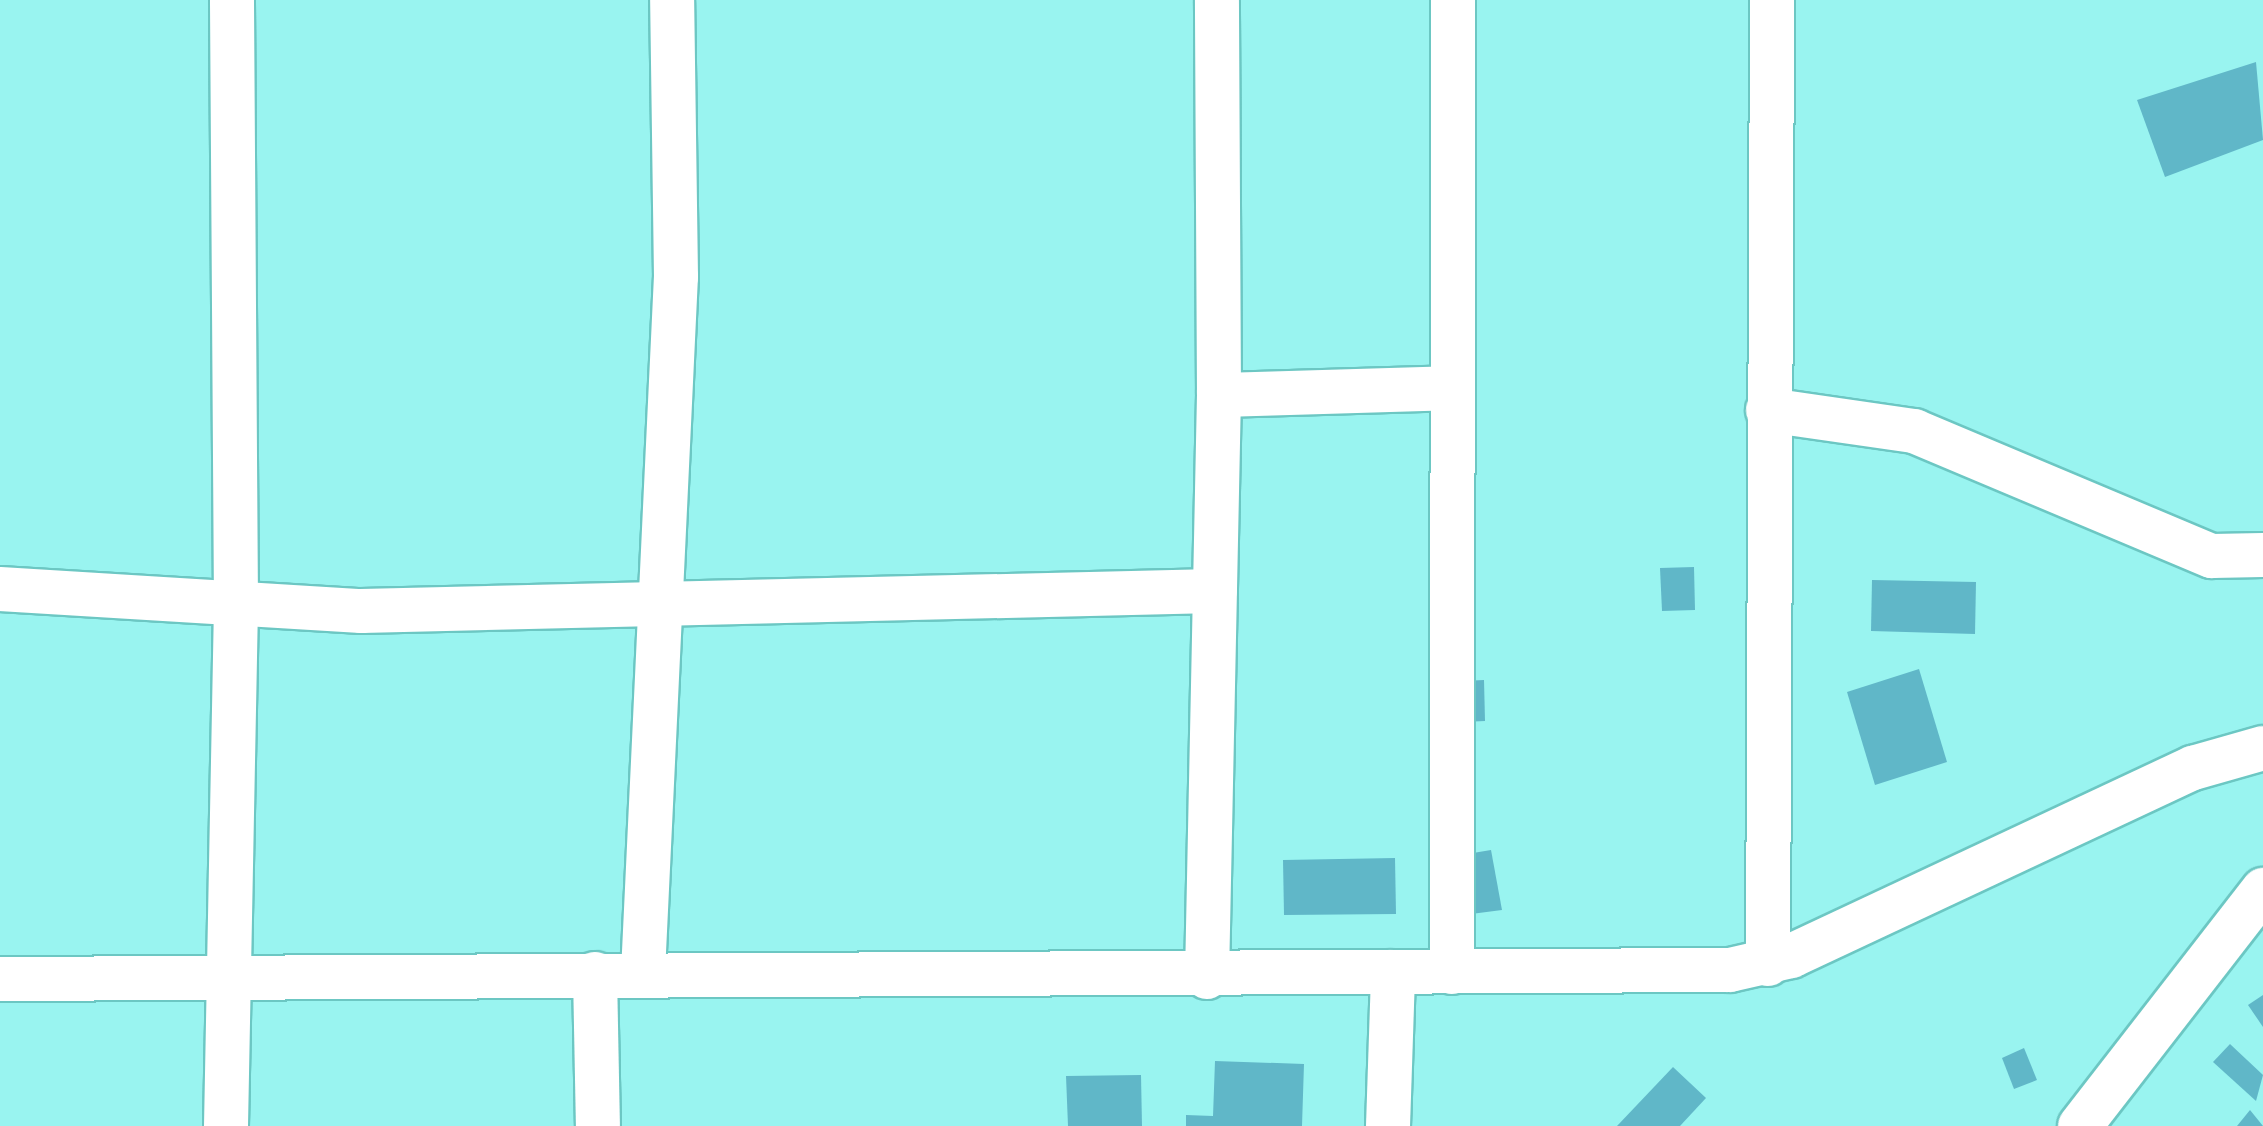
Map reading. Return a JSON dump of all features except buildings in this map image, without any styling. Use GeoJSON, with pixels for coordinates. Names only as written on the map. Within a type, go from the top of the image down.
{"type":"FeatureCollection","features":[{"type":"Feature","properties":{"kind":"street"},"geometry":{"type":"LineString","coordinates":[[226,1126],[226,981],[236,606],[232,0]]}},
{"type":"Feature","properties":{"kind":"street"},"geometry":{"type":"LineString","coordinates":[[643,973],[676,277],[672,0]]}},
{"type":"Feature","properties":{"kind":"street"},"geometry":{"type":"LineString","coordinates":[[1207,977],[1219,395],[1217,0]]}},
{"type":"Feature","properties":{"kind":"street"},"geometry":{"type":"LineString","coordinates":[[1452,972],[1453,0]]}},
{"type":"Feature","properties":{"kind":"street"},"geometry":{"type":"LineString","coordinates":[[1768,964],[1772,0]]}},
{"type":"Feature","properties":{"kind":"street"},"geometry":{"type":"LineString","coordinates":[[1219,395],[1452,388]]}},
{"type":"Feature","properties":{"kind":"street"},"geometry":{"type":"LineString","coordinates":[[1768,410],[1914,431],[2212,556],[2263,555]]}},
{"type":"Feature","properties":{"kind":"street"},"geometry":{"type":"LineString","coordinates":[[0,589],[236,606],[361,611],[662,599],[1215,591]]}},
{"type":"Feature","properties":{"kind":"street"},"geometry":{"type":"LineString","coordinates":[[0,979],[226,981],[643,973],[1207,977],[1768,964],[2193,768],[2263,748]]}},
{"type":"Feature","properties":{"kind":"street"},"geometry":{"type":"LineString","coordinates":[[2080,1126],[2263,890]]}},
{"type":"Feature","properties":{"kind":"street"},"geometry":{"type":"LineString","coordinates":[[1388,1126],[1393,972]]}},
{"type":"Feature","properties":{"kind":"street"},"geometry":{"type":"LineString","coordinates":[[595,974],[598,1126]]}}]}
